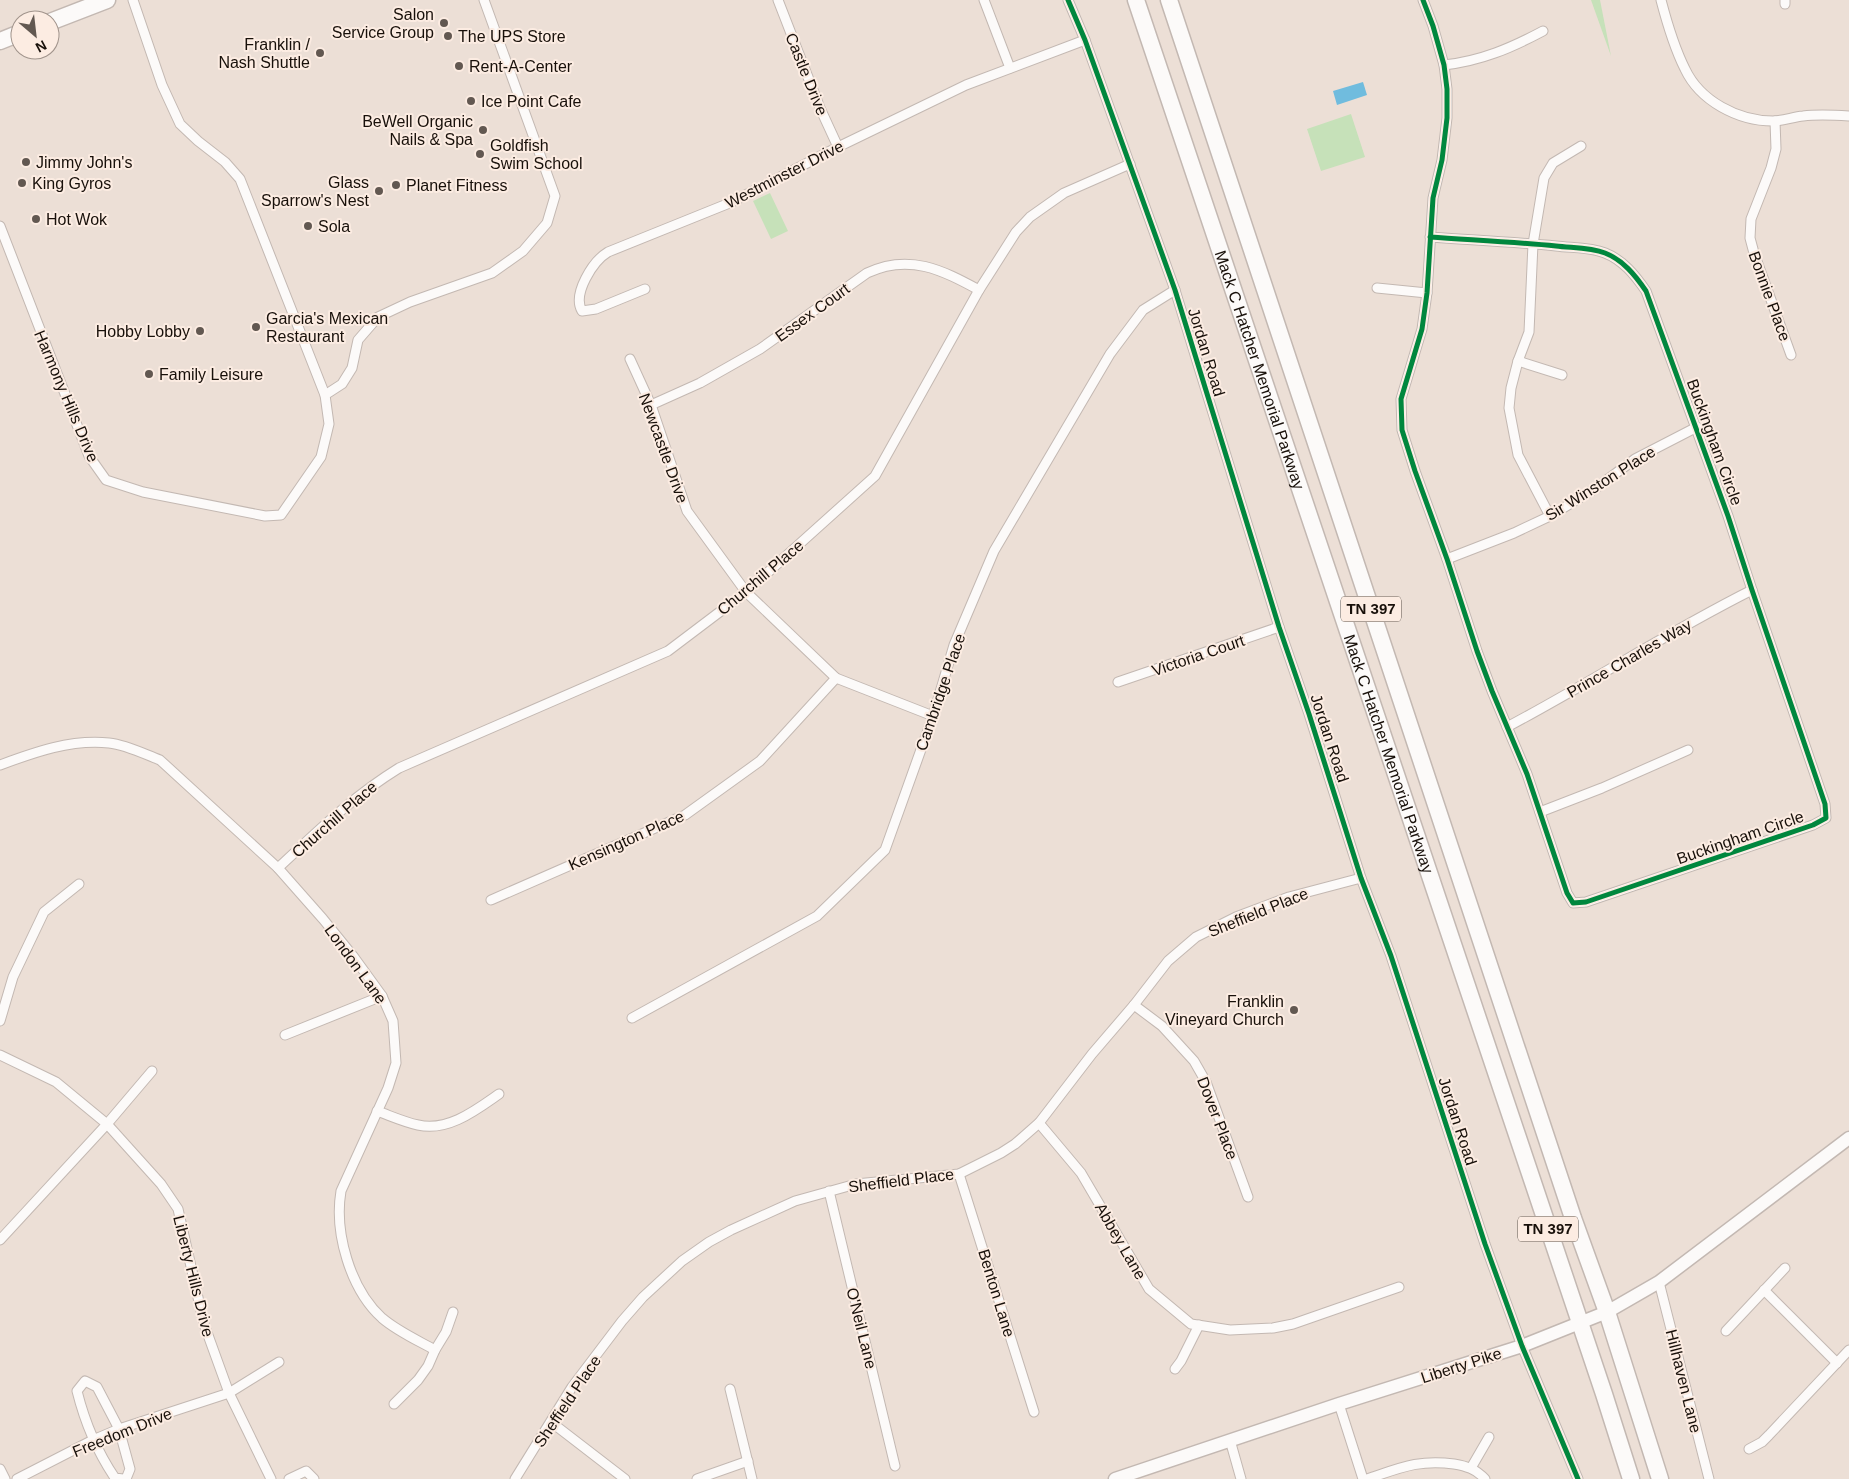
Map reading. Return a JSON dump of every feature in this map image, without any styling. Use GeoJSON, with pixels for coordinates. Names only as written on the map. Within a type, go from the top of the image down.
{"type":"FeatureCollection","features":[{"type":"Feature","properties":{"kind":"highway"},"geometry":{"type":"LineString","coordinates":[[60,18],[107,0]]}},
{"type":"Feature","properties":{"kind":"highway","name":"Mack C Hatcher Memorial Parkway"},"geometry":{"type":"LineString","coordinates":[[1136,0],[1631,1479]]}},
{"type":"Feature","properties":{"kind":"highway","name":"Mack C Hatcher Memorial Parkway"},"geometry":{"type":"LineString","coordinates":[[1169,0],[1573,1218],[1607,1312],[1660,1479]]}},
{"type":"Feature","properties":{"kind":"street"},"geometry":{"type":"LineString","coordinates":[[133,0],[162,85],[180,124],[224,162],[240,179],[325,395],[342,384],[352,368],[358,340],[378,317],[410,302],[492,273],[523,251],[547,223],[554,196],[484,0]]}},
{"type":"Feature","properties":{"kind":"street","name":"Castle Drive"},"geometry":{"type":"LineString","coordinates":[[778,0],[820,108],[838,146]]}},
{"type":"Feature","properties":{"kind":"street"},"geometry":{"type":"LineString","coordinates":[[984,0],[1010,68]]}},
{"type":"Feature","properties":{"kind":"street","name":"Jordan Road"},"geometry":{"type":"LineString","coordinates":[[1068,0],[1085,40],[1175,290],[1279,627],[1361,878],[1391,956],[1482,1235],[1522,1346],[1578,1479]]}},
{"type":"Feature","properties":{"kind":"street","name":"Buckingham Circle"},"geometry":{"type":"LineString","coordinates":[[1423,0],[1433,26],[1444,65],[1447,89],[1447,118],[1442,160],[1433,198],[1422,329],[1401,399],[1402,430],[1414,471],[1447,559],[1477,651],[1527,774],[1567,893],[1573,902],[1586,902],[1813,825],[1826,818],[1825,804],[1728,516],[1646,291],[1635,274],[1623,263],[1605,253],[1533,244],[1430,237]]}},
{"type":"Feature","properties":{"kind":"street"},"geometry":{"type":"LineString","coordinates":[[1661,0],[1685,70],[1697,87],[1710,99],[1733,113],[1753,120],[1775,121],[1824,115],[1849,116]]}},
{"type":"Feature","properties":{"kind":"street"},"geometry":{"type":"LineString","coordinates":[[1444,65],[1467,63],[1492,55],[1521,43],[1543,30]]}},
{"type":"Feature","properties":{"kind":"street","name":"Westminster Drive"},"geometry":{"type":"LineString","coordinates":[[645,289],[596,309],[582,311],[579,305],[578,297],[590,271],[598,258],[608,252],[732,202],[838,146],[966,85],[1085,40]]}},
{"type":"Feature","properties":{"kind":"street","name":"Bonnie Place"},"geometry":{"type":"LineString","coordinates":[[1775,121],[1776,149],[1751,219],[1750,238],[1791,355]]}},
{"type":"Feature","properties":{"kind":"street"},"geometry":{"type":"LineString","coordinates":[[1550,516],[1518,455],[1509,408],[1511,388],[1518,361],[1530,332],[1533,244],[1544,178],[1553,163],[1581,146]]}},
{"type":"Feature","properties":{"kind":"street","name":"Churchill Place"},"geometry":{"type":"LineString","coordinates":[[278,868],[342,808],[370,786],[399,768],[668,651],[746,592],[875,476],[979,290],[1016,232],[1030,217],[1064,192],[1130,164]]}},
{"type":"Feature","properties":{"kind":"street","name":"Harmony Hills Drive"},"geometry":{"type":"LineString","coordinates":[[0,226],[89,456],[106,480],[143,492],[265,516],[281,515],[321,457],[329,424],[325,395]]}},
{"type":"Feature","properties":{"kind":"street","name":"Essex Court"},"geometry":{"type":"LineString","coordinates":[[651,405],[700,383],[760,349],[867,273],[878,268],[903,263],[926,266],[951,275],[979,290]]}},
{"type":"Feature","properties":{"kind":"street"},"geometry":{"type":"LineString","coordinates":[[1377,288],[1426,293]]}},
{"type":"Feature","properties":{"kind":"street","name":"Cambridge Place"},"geometry":{"type":"LineString","coordinates":[[632,1018],[817,916],[885,850],[933,716],[954,646],[994,551],[1110,354],[1143,310],[1175,290]]}},
{"type":"Feature","properties":{"kind":"street","name":"Newcastle Drive"},"geometry":{"type":"LineString","coordinates":[[630,359],[651,405],[687,511],[746,592],[836,678],[933,716]]}},
{"type":"Feature","properties":{"kind":"street"},"geometry":{"type":"LineString","coordinates":[[1518,361],[1562,375]]}},
{"type":"Feature","properties":{"kind":"street","name":"Sir Winston Place"},"geometry":{"type":"LineString","coordinates":[[1447,559],[1514,533],[1550,516],[1596,488],[1635,460],[1696,426]]}},
{"type":"Feature","properties":{"kind":"street","name":"Prince Charles Way"},"geometry":{"type":"LineString","coordinates":[[1507,727],[1577,689],[1706,613],[1752,590]]}},
{"type":"Feature","properties":{"kind":"street","name":"Victoria Court"},"geometry":{"type":"LineString","coordinates":[[1118,682],[1279,627]]}},
{"type":"Feature","properties":{"kind":"street","name":"Kensington Place"},"geometry":{"type":"LineString","coordinates":[[491,900],[685,815],[760,760],[836,678]]}},
{"type":"Feature","properties":{"kind":"street","name":"London Lane"},"geometry":{"type":"LineString","coordinates":[[0,765],[64,745],[110,743],[136,750],[160,760],[278,868],[324,919],[382,996],[393,1021],[396,1063],[378,1111],[341,1191],[339,1205],[344,1249],[361,1292],[371,1307],[384,1320],[434,1350]]}},
{"type":"Feature","properties":{"kind":"street"},"geometry":{"type":"LineString","coordinates":[[1540,812],[1602,788],[1688,750]]}},
{"type":"Feature","properties":{"kind":"street","name":"Sheffield Place"},"geometry":{"type":"LineString","coordinates":[[515,1479],[572,1387],[622,1321],[643,1297],[682,1261],[709,1242],[751,1220],[795,1201],[828,1190],[856,1184],[959,1174],[1001,1154],[1039,1122],[1168,960],[1196,937],[1236,917],[1288,897],[1361,878]]}},
{"type":"Feature","properties":{"kind":"street"},"geometry":{"type":"LineString","coordinates":[[0,1021],[14,977],[44,912],[80,884]]}},
{"type":"Feature","properties":{"kind":"street"},"geometry":{"type":"LineString","coordinates":[[285,1035],[382,996]]}},
{"type":"Feature","properties":{"kind":"street","name":"Dover Place"},"geometry":{"type":"LineString","coordinates":[[1134,1005],[1162,1026],[1194,1061],[1206,1082],[1248,1197]]}},
{"type":"Feature","properties":{"kind":"street","name":"Liberty Hills Drive"},"geometry":{"type":"LineString","coordinates":[[0,1055],[56,1082],[107,1124],[161,1184],[178,1210],[204,1324],[229,1393],[271,1479]]}},
{"type":"Feature","properties":{"kind":"street"},"geometry":{"type":"LineString","coordinates":[[0,1240],[107,1124],[152,1071]]}},
{"type":"Feature","properties":{"kind":"street"},"geometry":{"type":"LineString","coordinates":[[378,1111],[420,1126],[443,1124],[468,1115],[499,1094]]}},
{"type":"Feature","properties":{"kind":"street","name":"Abbey Lane"},"geometry":{"type":"LineString","coordinates":[[1039,1122],[1081,1172],[1149,1288],[1191,1324],[1230,1330],[1272,1328],[1293,1324],[1399,1287]]}},
{"type":"Feature","properties":{"kind":"street","name":"Liberty Pike"},"geometry":{"type":"LineString","coordinates":[[1115,1479],[1339,1404],[1522,1346],[1607,1312],[1659,1282],[1849,1138]]}},
{"type":"Feature","properties":{"kind":"street","name":"Benton Lane"},"geometry":{"type":"LineString","coordinates":[[959,1174],[1034,1412]]}},
{"type":"Feature","properties":{"kind":"street","name":"O'Neil Lane"},"geometry":{"type":"LineString","coordinates":[[828,1190],[895,1466]]}},
{"type":"Feature","properties":{"kind":"street"},"geometry":{"type":"LineString","coordinates":[[1726,1331],[1785,1268]]}},
{"type":"Feature","properties":{"kind":"street","name":"Hillhaven Lane"},"geometry":{"type":"LineString","coordinates":[[1659,1282],[1709,1479]]}},
{"type":"Feature","properties":{"kind":"street"},"geometry":{"type":"LineString","coordinates":[[1764,1290],[1838,1363]]}},
{"type":"Feature","properties":{"kind":"street"},"geometry":{"type":"LineString","coordinates":[[394,1404],[418,1380],[428,1366],[434,1350],[446,1332],[454,1312]]}},
{"type":"Feature","properties":{"kind":"street"},"geometry":{"type":"LineString","coordinates":[[1175,1369],[1199,1325]]}},
{"type":"Feature","properties":{"kind":"street"},"geometry":{"type":"LineString","coordinates":[[1749,1449],[1762,1442],[1849,1350]]}},
{"type":"Feature","properties":{"kind":"street","name":"Freedom Drive"},"geometry":{"type":"LineString","coordinates":[[17,1479],[92,1440],[119,1429],[229,1393],[279,1362]]}},
{"type":"Feature","properties":{"kind":"street"},"geometry":{"type":"LineString","coordinates":[[85,1380],[97,1387],[119,1429],[130,1469],[124,1479],[115,1478],[92,1440],[76,1392],[85,1380]]}},
{"type":"Feature","properties":{"kind":"street"},"geometry":{"type":"LineString","coordinates":[[730,1388],[752,1479]]}},
{"type":"Feature","properties":{"kind":"street"},"geometry":{"type":"LineString","coordinates":[[1339,1404],[1363,1479]]}},
{"type":"Feature","properties":{"kind":"street"},"geometry":{"type":"LineString","coordinates":[[551,1422],[625,1479]]}},
{"type":"Feature","properties":{"kind":"street"},"geometry":{"type":"LineString","coordinates":[[1471,1468],[1489,1437]]}},
{"type":"Feature","properties":{"kind":"street"},"geometry":{"type":"LineString","coordinates":[[1230,1440],[1241,1479]]}},
{"type":"Feature","properties":{"kind":"street"},"geometry":{"type":"LineString","coordinates":[[697,1479],[748,1461]]}},
{"type":"Feature","properties":{"kind":"street"},"geometry":{"type":"LineString","coordinates":[[1367,1479],[1412,1464],[1427,1462],[1471,1468],[1485,1479]]}},
{"type":"Feature","properties":{"kind":"street"},"geometry":{"type":"LineString","coordinates":[[0,1469],[5,1479]]}},
{"type":"Feature","properties":{"kind":"street"},"geometry":{"type":"LineString","coordinates":[[289,1479],[306,1471],[314,1479]]}},
{"type":"Feature","properties":{"kind":"green space"},"geometry":{"type":"Polygon","coordinates":[[[1591,0],[1600,0],[1611,56],[1591,0]]]}},
{"type":"Feature","properties":{"kind":"green space"},"geometry":{"type":"Polygon","coordinates":[[[1351,114],[1365,157],[1321,171],[1307,129],[1351,114]]]}},
{"type":"Feature","properties":{"kind":"green space"},"geometry":{"type":"Polygon","coordinates":[[[770,193],[788,231],[771,239],[753,201],[770,193]]]}},
{"type":"Feature","properties":{"kind":"water"},"geometry":{"type":"Polygon","coordinates":[[[1363,82],[1367,95],[1337,105],[1333,91],[1363,82]]]}},
{"type":"Feature","properties":{"kind":"cycle path"},"geometry":{"type":"LineString","coordinates":[[1068,0],[1085,40],[1175,290],[1279,627],[1361,878],[1391,956],[1485,1244],[1522,1346],[1578,1479]]}},
{"type":"Feature","properties":{"kind":"cycle path"},"geometry":{"type":"LineString","coordinates":[[1423,0],[1433,26],[1444,65],[1447,89],[1447,118],[1442,160],[1433,198],[1427,293],[1422,329],[1401,399],[1402,430],[1477,651],[1527,774],[1567,893],[1573,903],[1586,902],[1813,825],[1826,818],[1825,804],[1728,516],[1646,291],[1623,264],[1599,251],[1509,242],[1446,238],[1430,237]]}},
{"type":"Feature","properties":{"kind":"place","name":"Salon Service Group"},"geometry":{"type":"Point","coordinates":[444,23]}},
{"type":"Feature","properties":{"kind":"place","name":"The UPS Store"},"geometry":{"type":"Point","coordinates":[448,36]}},
{"type":"Feature","properties":{"kind":"place","name":"Franklin / Nash Shuttle"},"geometry":{"type":"Point","coordinates":[320,53]}},
{"type":"Feature","properties":{"kind":"place","name":"Rent-A-Center"},"geometry":{"type":"Point","coordinates":[459,66]}},
{"type":"Feature","properties":{"kind":"place","name":"Ice Point Cafe"},"geometry":{"type":"Point","coordinates":[471,101]}},
{"type":"Feature","properties":{"kind":"place","name":"BeWell Organic Nails & Spa"},"geometry":{"type":"Point","coordinates":[483,130]}},
{"type":"Feature","properties":{"kind":"place","name":"Goldfish Swim School"},"geometry":{"type":"Point","coordinates":[480,154]}},
{"type":"Feature","properties":{"kind":"place","name":"Jimmy John's"},"geometry":{"type":"Point","coordinates":[26,162]}},
{"type":"Feature","properties":{"kind":"place","name":"King Gyros"},"geometry":{"type":"Point","coordinates":[22,183]}},
{"type":"Feature","properties":{"kind":"place","name":"Planet Fitness"},"geometry":{"type":"Point","coordinates":[396,185]}},
{"type":"Feature","properties":{"kind":"place","name":"Glass Sparrow's Nest"},"geometry":{"type":"Point","coordinates":[379,191]}},
{"type":"Feature","properties":{"kind":"place","name":"Hot Wok"},"geometry":{"type":"Point","coordinates":[36,219]}},
{"type":"Feature","properties":{"kind":"place","name":"Sola"},"geometry":{"type":"Point","coordinates":[308,226]}},
{"type":"Feature","properties":{"kind":"place","name":"Garcia's Mexican Restaurant"},"geometry":{"type":"Point","coordinates":[256,327]}},
{"type":"Feature","properties":{"kind":"place","name":"Hobby Lobby"},"geometry":{"type":"Point","coordinates":[200,331]}},
{"type":"Feature","properties":{"kind":"place","name":"Family Leisure"},"geometry":{"type":"Point","coordinates":[149,374]}},
{"type":"Feature","properties":{"kind":"place","name":"Franklin Vineyard Church"},"geometry":{"type":"Point","coordinates":[1294,1010]}}]}
